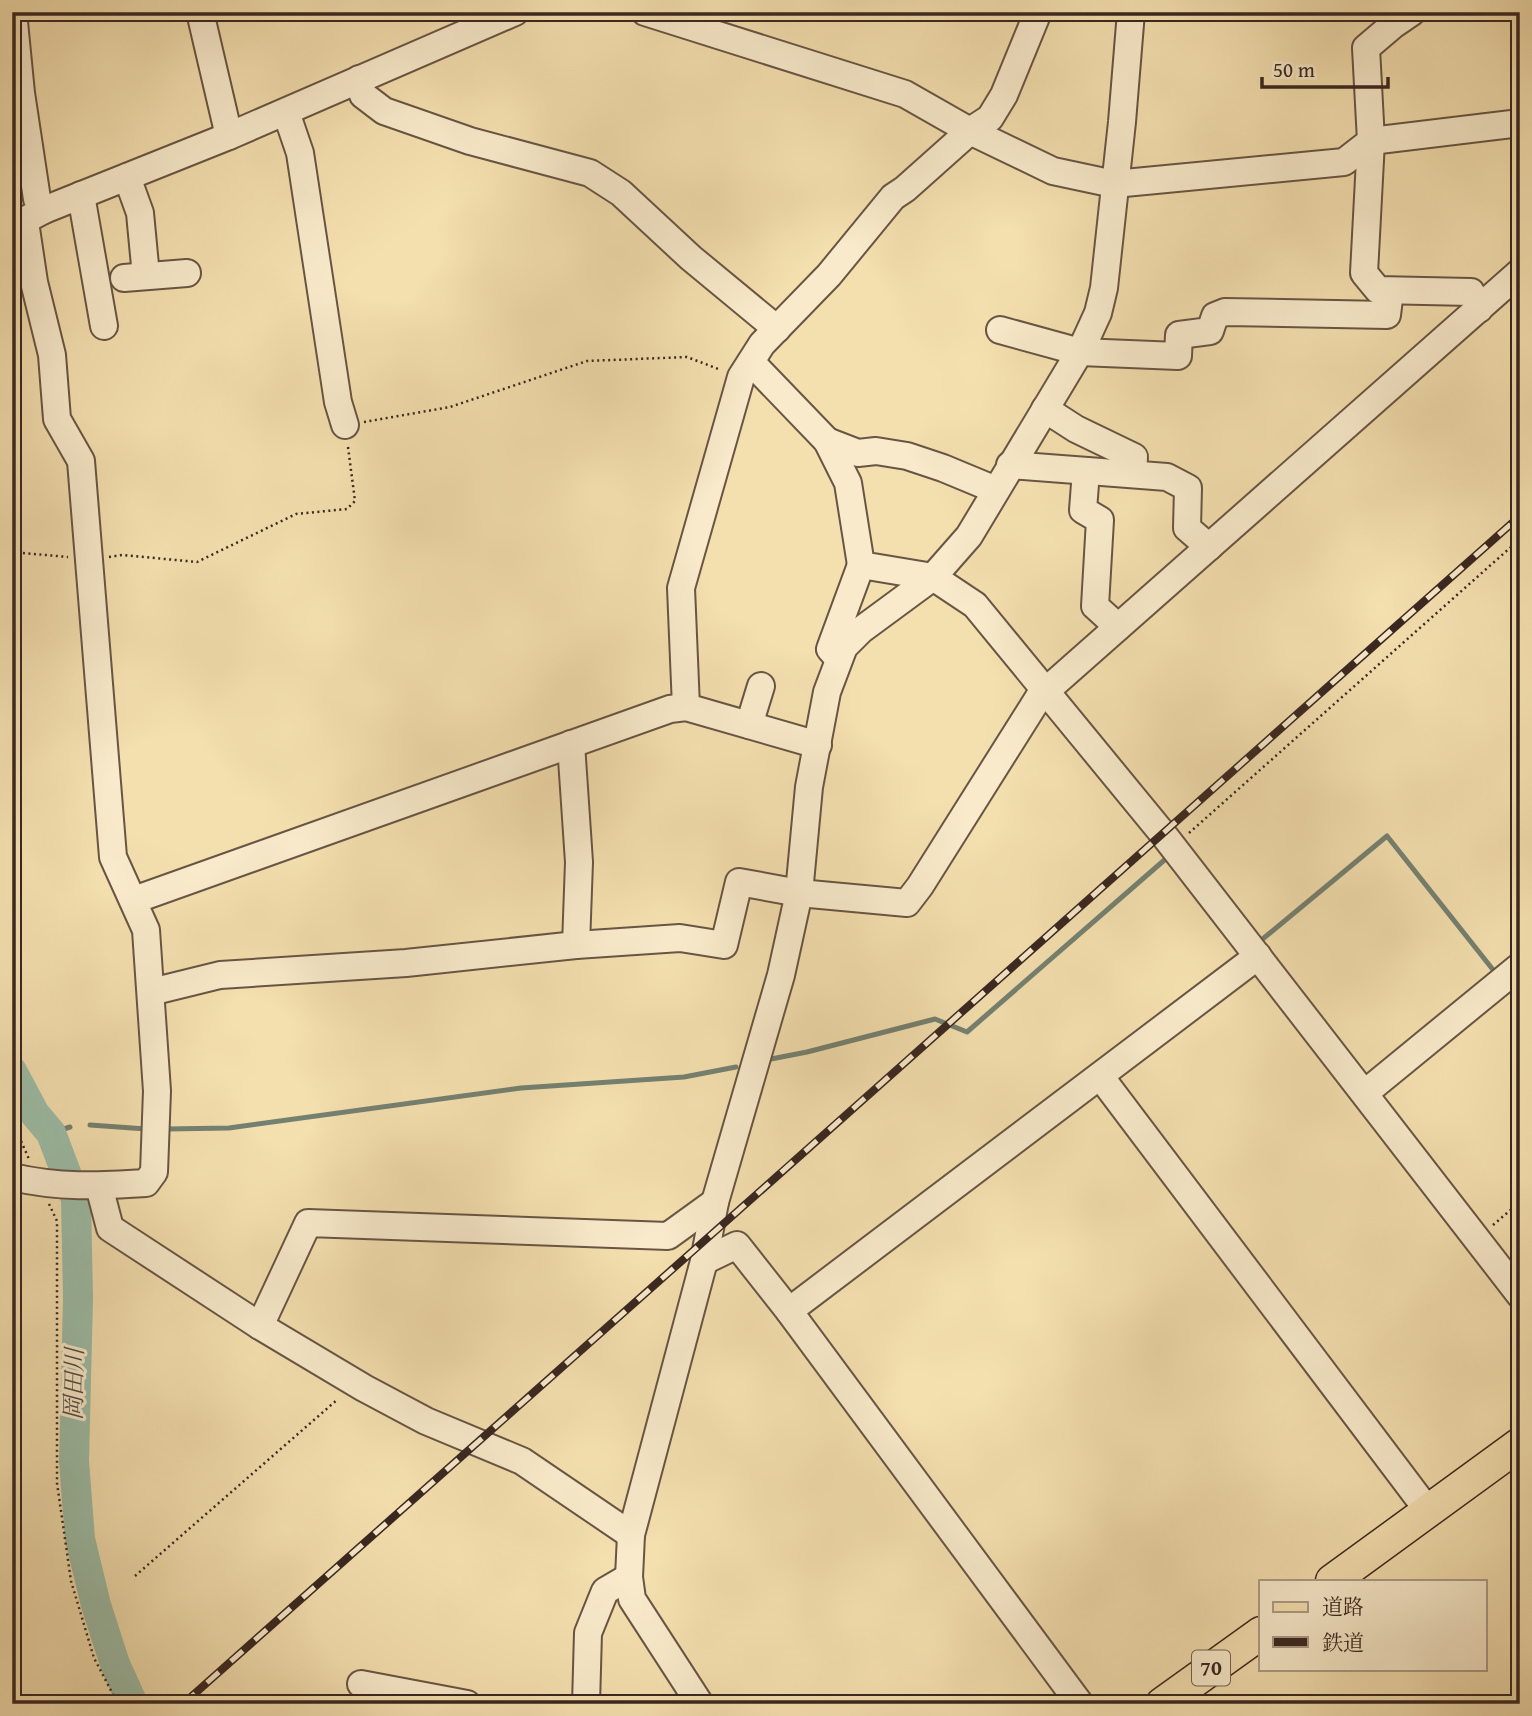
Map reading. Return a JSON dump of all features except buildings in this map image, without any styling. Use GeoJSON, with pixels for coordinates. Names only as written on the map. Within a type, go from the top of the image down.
{"type":"FeatureCollection","features":[{"type":"Feature","properties":{"kind":"main road"},"geometry":{"type":"LineString","coordinates":[[1333,1580],[1520,1444]]}},
{"type":"Feature","properties":{"kind":"main road","name":"70"},"geometry":{"type":"LineString","coordinates":[[1162,1704],[1259,1634]]}},
{"type":"Feature","properties":{"kind":"street"},"geometry":{"type":"LineString","coordinates":[[12,1177],[42,1184],[99,1186],[146,1182],[153,1172],[157,1091],[146,930],[113,857],[81,461],[57,419],[52,355],[34,282],[27,220],[37,199],[21,93],[13,12]]}},
{"type":"Feature","properties":{"kind":"street"},"geometry":{"type":"LineString","coordinates":[[200,12],[229,136]]}},
{"type":"Feature","properties":{"kind":"street"},"geometry":{"type":"LineString","coordinates":[[27,220],[81,195],[286,112],[515,12]]}},
{"type":"Feature","properties":{"kind":"street"},"geometry":{"type":"LineString","coordinates":[[645,12],[905,94],[970,131],[1053,171],[1114,184],[1344,162],[1371,141],[1520,123]]}},
{"type":"Feature","properties":{"kind":"street"},"geometry":{"type":"LineString","coordinates":[[686,707],[681,588],[746,369],[762,344],[829,275],[892,197],[905,189],[970,131],[990,118],[1004,95],[1038,12]]}},
{"type":"Feature","properties":{"kind":"street"},"geometry":{"type":"LineString","coordinates":[[700,1704],[632,1599],[629,1577],[631,1535],[704,1261],[715,1202],[781,975],[799,893],[809,787],[828,692],[844,647],[933,577],[969,536],[1080,352],[1098,313],[1104,288],[1131,12]]}},
{"type":"Feature","properties":{"kind":"street"},"geometry":{"type":"LineString","coordinates":[[1412,12],[1366,48],[1371,141],[1364,273],[1378,290],[1471,292],[1479,309]]}},
{"type":"Feature","properties":{"kind":"street"},"geometry":{"type":"LineString","coordinates":[[359,79],[363,95],[384,111],[470,141],[590,173],[621,193],[691,258],[777,329]]}},
{"type":"Feature","properties":{"kind":"street"},"geometry":{"type":"LineString","coordinates":[[286,112],[300,153],[338,402],[345,425]]}},
{"type":"Feature","properties":{"kind":"street"},"geometry":{"type":"LineString","coordinates":[[127,177],[140,213],[135,277],[187,272]]}},
{"type":"Feature","properties":{"kind":"street"},"geometry":{"type":"LineString","coordinates":[[81,195],[104,326]]}},
{"type":"Feature","properties":{"kind":"street"},"geometry":{"type":"LineString","coordinates":[[151,992],[220,975],[406,963],[576,945],[680,938],[724,945],[739,882],[799,893],[907,903],[1039,697],[1520,272]]}},
{"type":"Feature","properties":{"kind":"street"},"geometry":{"type":"LineString","coordinates":[[1000,330],[1080,352],[1178,356],[1179,335],[1210,331],[1215,316],[1225,312],[1387,315],[1390,291]]}},
{"type":"Feature","properties":{"kind":"street"},"geometry":{"type":"LineString","coordinates":[[746,369],[827,441],[858,453],[876,451],[908,456],[996,490]]}},
{"type":"Feature","properties":{"kind":"street"},"geometry":{"type":"LineString","coordinates":[[1045,409],[1076,429],[1134,457],[1133,474]]}},
{"type":"Feature","properties":{"kind":"street"},"geometry":{"type":"LineString","coordinates":[[827,441],[848,483],[861,565],[830,649],[840,659]]}},
{"type":"Feature","properties":{"kind":"street"},"geometry":{"type":"LineString","coordinates":[[1010,466],[1167,477],[1188,488],[1186,528],[1209,547]]}},
{"type":"Feature","properties":{"kind":"street"},"geometry":{"type":"LineString","coordinates":[[1086,471],[1083,510],[1100,520],[1096,606],[1118,627]]}},
{"type":"Feature","properties":{"kind":"street"},"geometry":{"type":"LineString","coordinates":[[861,565],[933,577],[975,605],[1173,847],[1520,1295]]}},
{"type":"Feature","properties":{"kind":"street"},"geometry":{"type":"LineString","coordinates":[[749,725],[761,686]]}},
{"type":"Feature","properties":{"kind":"street"},"geometry":{"type":"LineString","coordinates":[[134,900],[670,709],[686,707],[818,745]]}},
{"type":"Feature","properties":{"kind":"street"},"geometry":{"type":"LineString","coordinates":[[571,744],[579,862],[576,945]]}},
{"type":"Feature","properties":{"kind":"street"},"geometry":{"type":"LineString","coordinates":[[789,1311],[1258,957]]}},
{"type":"Feature","properties":{"kind":"street"},"geometry":{"type":"LineString","coordinates":[[1366,1093],[1520,966]]}},
{"type":"Feature","properties":{"kind":"street"},"geometry":{"type":"LineString","coordinates":[[1100,1076],[1429,1512]]}},
{"type":"Feature","properties":{"kind":"street"},"geometry":{"type":"LineString","coordinates":[[99,1186],[110,1228],[260,1326],[356,1383],[426,1421],[522,1461],[631,1535]]}},
{"type":"Feature","properties":{"kind":"street"},"geometry":{"type":"LineString","coordinates":[[260,1326],[308,1223],[668,1236],[715,1202]]}},
{"type":"Feature","properties":{"kind":"street"},"geometry":{"type":"LineString","coordinates":[[704,1261],[737,1245],[789,1311],[1080,1704]]}},
{"type":"Feature","properties":{"kind":"street"},"geometry":{"type":"LineString","coordinates":[[586,1704],[589,1633],[605,1591],[629,1577]]}},
{"type":"Feature","properties":{"kind":"street"},"geometry":{"type":"LineString","coordinates":[[361,1684],[467,1704]]}},
{"type":"Feature","properties":{"kind":"path"},"geometry":{"type":"LineString","coordinates":[[12,552],[89,560],[122,555],[197,562],[296,514],[347,509],[355,501],[345,425],[450,407],[587,361],[687,357],[746,369]]}},
{"type":"Feature","properties":{"kind":"path"},"geometry":{"type":"LineString","coordinates":[[1173,847],[1520,539]]}},
{"type":"Feature","properties":{"kind":"path"},"geometry":{"type":"LineString","coordinates":[[12,1121],[57,1221],[57,1483],[71,1580],[94,1658],[118,1704]]}},
{"type":"Feature","properties":{"kind":"path"},"geometry":{"type":"LineString","coordinates":[[1477,1238],[1520,1202]]}},
{"type":"Feature","properties":{"kind":"path"},"geometry":{"type":"LineString","coordinates":[[135,1576],[356,1383]]}},
{"type":"Feature","properties":{"kind":"waterway"},"geometry":{"type":"LineString","coordinates":[[1259,942],[1387,836],[1494,971]]}},
{"type":"Feature","properties":{"kind":"waterway"},"geometry":{"type":"LineString","coordinates":[[766,1060],[935,1019],[967,1032],[1169,856]]}},
{"type":"Feature","properties":{"kind":"waterway"},"geometry":{"type":"LineString","coordinates":[[1514,991],[1520,995]]}},
{"type":"Feature","properties":{"kind":"waterway"},"geometry":{"type":"LineString","coordinates":[[167,1129],[229,1128],[521,1088],[684,1077],[736,1067]]}},
{"type":"Feature","properties":{"kind":"waterway","name":"岡田川"},"geometry":{"type":"LineString","coordinates":[[12,1071],[35,1114],[51,1133],[76,1199],[78,1298],[74,1461],[80,1539],[96,1605],[115,1664],[133,1704]]}},
{"type":"Feature","properties":{"kind":"waterway"},"geometry":{"type":"LineString","coordinates":[[90,1125],[146,1129]]}},
{"type":"Feature","properties":{"kind":"waterway"},"geometry":{"type":"LineString","coordinates":[[51,1133],[70,1127]]}},
{"type":"Feature","properties":{"kind":"railway"},"geometry":{"type":"LineString","coordinates":[[183,1704],[1520,516]]}}]}
